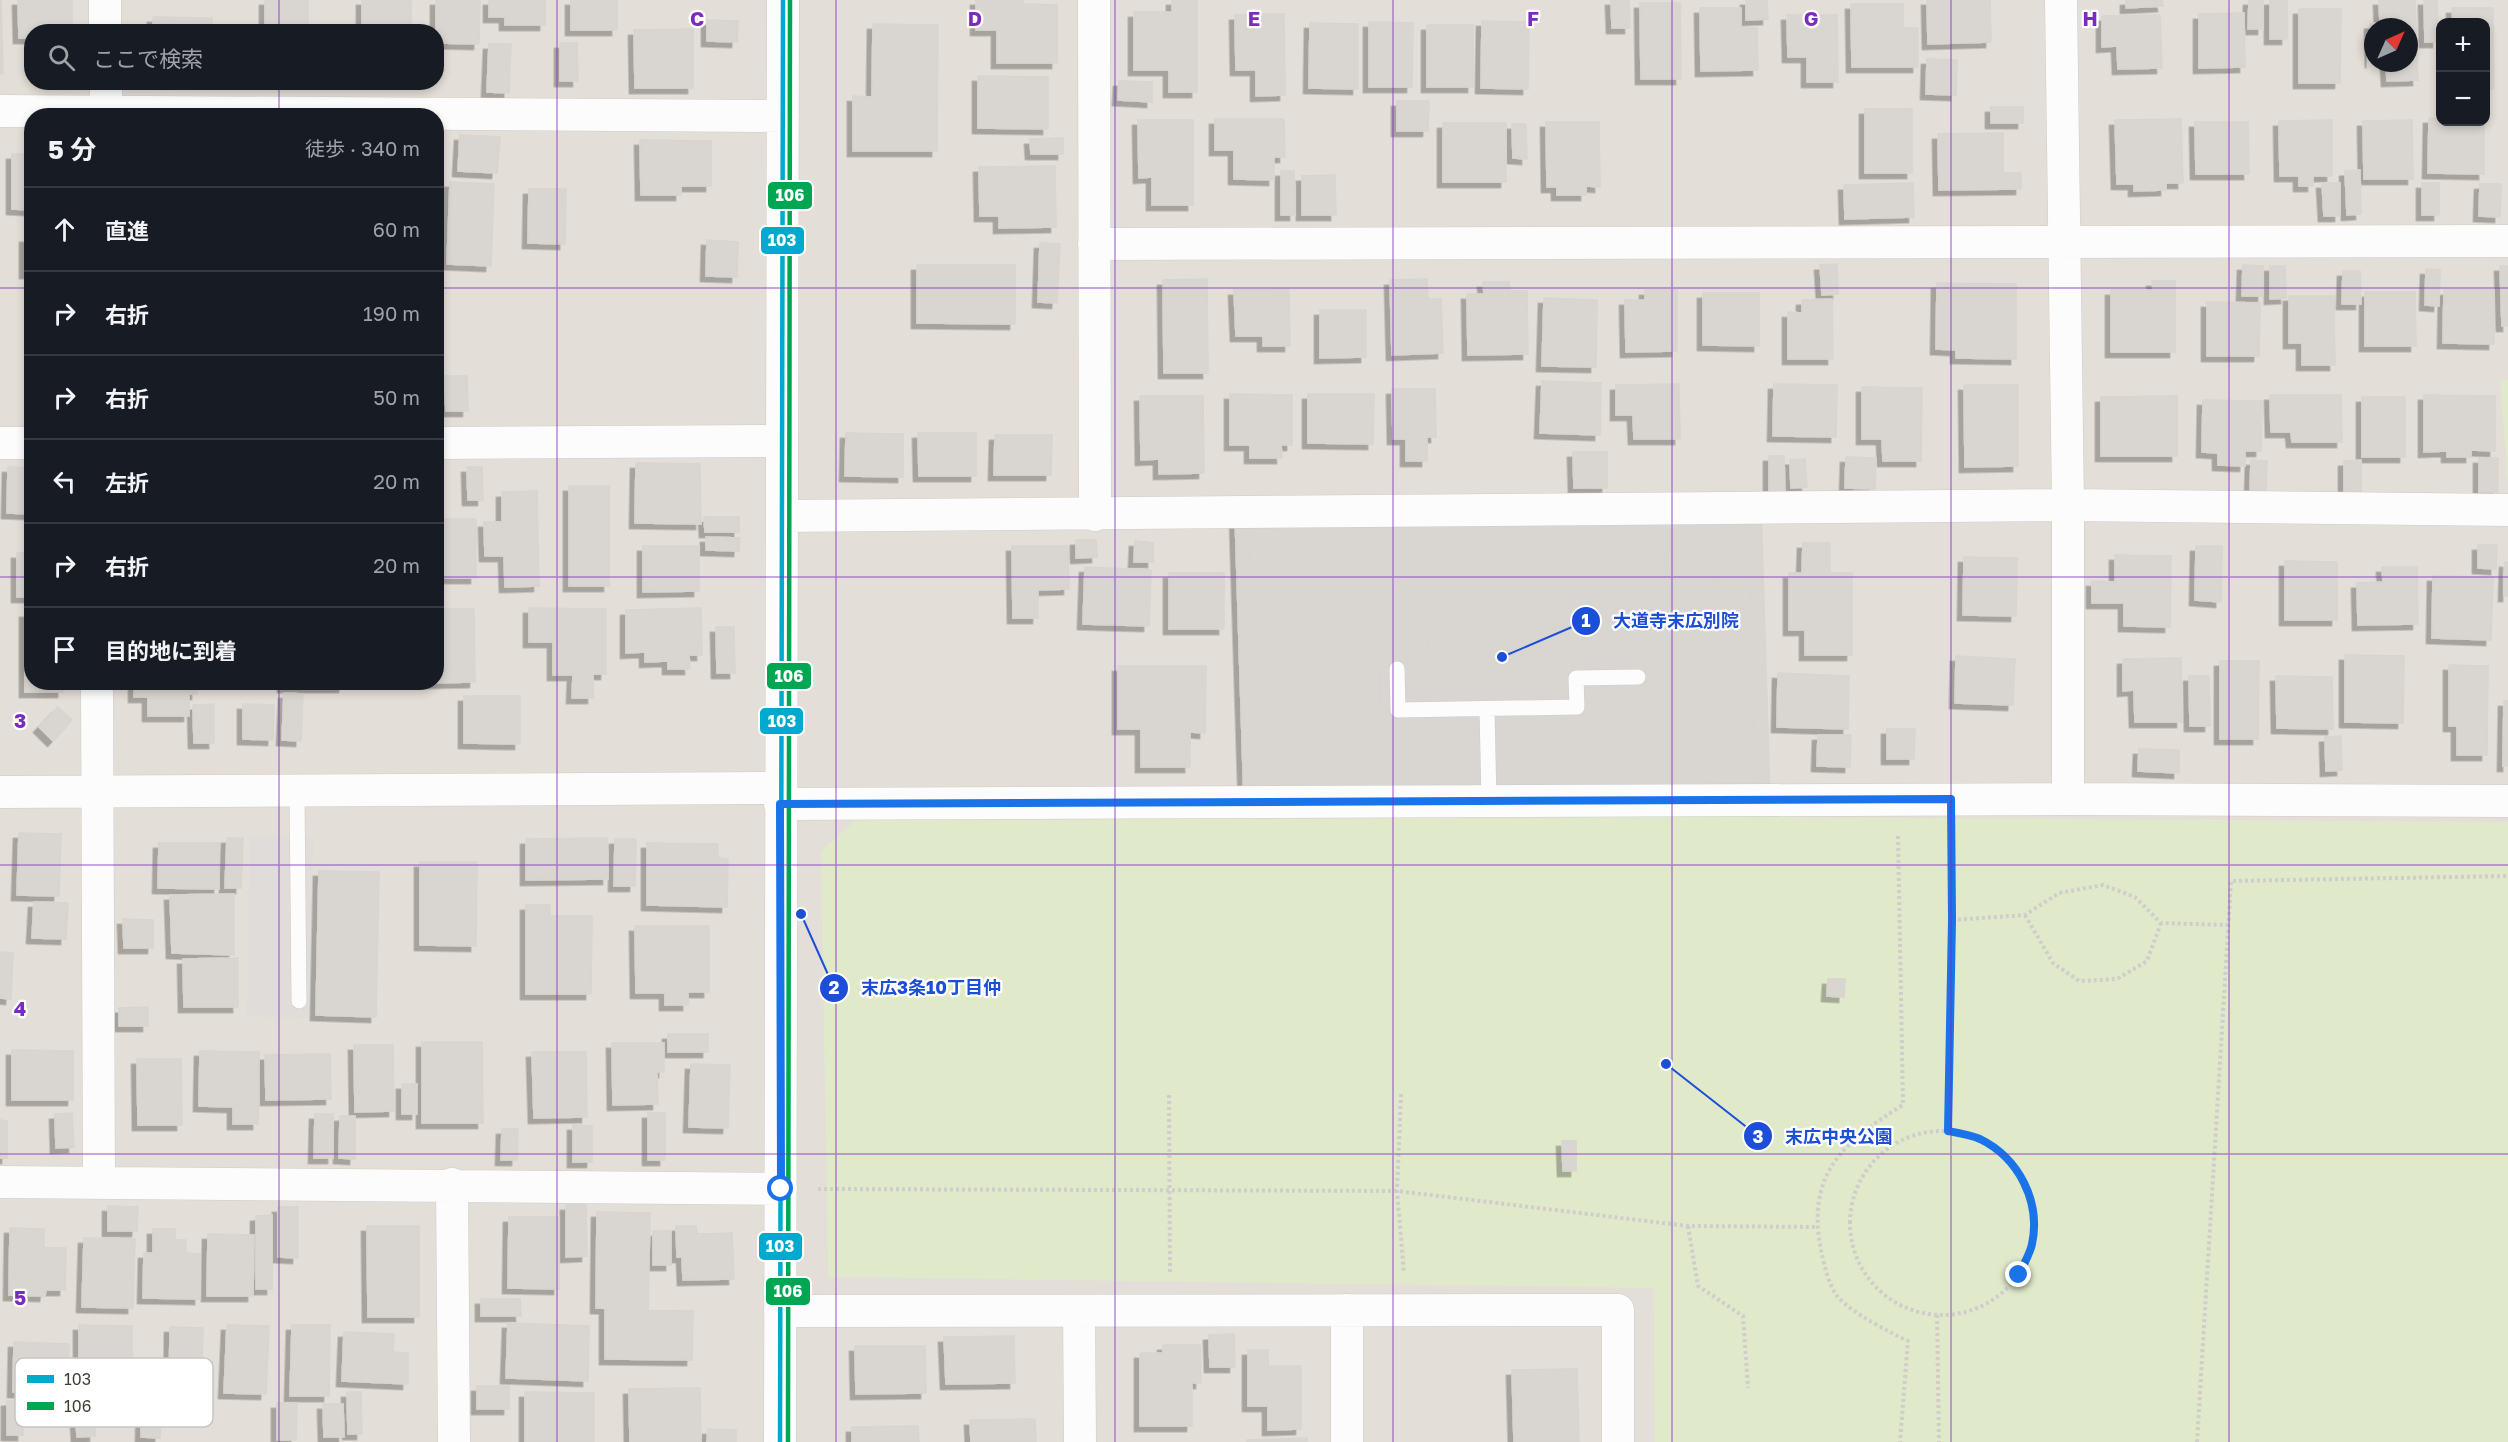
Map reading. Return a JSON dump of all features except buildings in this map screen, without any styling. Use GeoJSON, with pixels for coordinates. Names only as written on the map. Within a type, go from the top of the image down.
{"type":"FeatureCollection","features":[{"type":"Feature","properties":{"kind":"street"},"geometry":{"type":"LineString","coordinates":[[105,0],[105,24]]}},
{"type":"Feature","properties":{"kind":"street"},"geometry":{"type":"LineString","coordinates":[[780,1442],[783,0]]}},
{"type":"Feature","properties":{"kind":"street"},"geometry":{"type":"LineString","coordinates":[[1094,0],[1095,515]]}},
{"type":"Feature","properties":{"kind":"street"},"geometry":{"type":"LineString","coordinates":[[2061,0],[2068,505],[2068,799]]}},
{"type":"Feature","properties":{"kind":"street"},"geometry":{"type":"LineString","coordinates":[[40,108],[106,103],[366,108]]}},
{"type":"Feature","properties":{"kind":"street"},"geometry":{"type":"LineString","coordinates":[[0,111],[24,109]]}},
{"type":"Feature","properties":{"kind":"street"},"geometry":{"type":"LineString","coordinates":[[444,109],[783,116]]}},
{"type":"Feature","properties":{"kind":"street"},"geometry":{"type":"LineString","coordinates":[[1094,244],[2064,240],[2508,241]]}},
{"type":"Feature","properties":{"kind":"street"},"geometry":{"type":"LineString","coordinates":[[444,442],[782,441]]}},
{"type":"Feature","properties":{"kind":"street"},"geometry":{"type":"LineString","coordinates":[[0,443],[24,443]]}},
{"type":"Feature","properties":{"kind":"street"},"geometry":{"type":"LineString","coordinates":[[782,516],[2068,505],[2508,510]]}},
{"type":"Feature","properties":{"kind":"street"},"geometry":{"type":"LineString","coordinates":[[97,690],[99,1182]]}},
{"type":"Feature","properties":{"kind":"street"},"geometry":{"type":"LineString","coordinates":[[0,792],[1489,801],[2068,799],[2508,801]]}},
{"type":"Feature","properties":{"kind":"street"},"geometry":{"type":"LineString","coordinates":[[0,1182],[452,1184],[781,1189]]}},
{"type":"Feature","properties":{"kind":"street"},"geometry":{"type":"LineString","coordinates":[[452,1184],[454,1442]]}},
{"type":"Feature","properties":{"kind":"street"},"geometry":{"type":"LineString","coordinates":[[1347,1310],[1347,1442]]}},
{"type":"Feature","properties":{"kind":"street"},"geometry":{"type":"LineString","coordinates":[[780,1311],[1618,1310],[1618,1442]]}},
{"type":"Feature","properties":{"kind":"street"},"geometry":{"type":"LineString","coordinates":[[1079,1311],[1080,1442]]}},
{"type":"Feature","properties":{"kind":"lane"},"geometry":{"type":"LineString","coordinates":[[1397,669],[1398,710],[1577,707],[1576,678],[1638,677]]}},
{"type":"Feature","properties":{"kind":"lane"},"geometry":{"type":"LineString","coordinates":[[1487,709],[1489,801]]}},
{"type":"Feature","properties":{"kind":"lane"},"geometry":{"type":"LineString","coordinates":[[297,792],[299,1001]]}},
{"type":"Feature","properties":{"kind":"path"},"geometry":{"type":"LineString","coordinates":[[1948,1131],[1952,920],[1951,799]]}},
{"type":"Feature","properties":{"kind":"path"},"geometry":{"type":"LineString","coordinates":[[1897,800],[1904,1105],[1850,1142],[1822,1182],[1817,1227],[1824,1262],[1838,1297],[1881,1328],[1908,1341],[1900,1442]]}},
{"type":"Feature","properties":{"kind":"path"},"geometry":{"type":"LineString","coordinates":[[2197,1442],[2231,881],[2508,876]]}},
{"type":"Feature","properties":{"kind":"path"},"geometry":{"type":"LineString","coordinates":[[1952,920],[2025,915],[2059,893],[2103,885],[2135,897],[2161,923],[2228,924]]}},
{"type":"Feature","properties":{"kind":"path"},"geometry":{"type":"LineString","coordinates":[[2025,915],[2053,963],[2079,981],[2117,979],[2147,961],[2161,923]]}},
{"type":"Feature","properties":{"kind":"path"},"geometry":{"type":"LineString","coordinates":[[1401,1094],[1397,1191],[1407,1310]]}},
{"type":"Feature","properties":{"kind":"path"},"geometry":{"type":"LineString","coordinates":[[1168,1095],[1170,1311]]}},
{"type":"Feature","properties":{"kind":"path"},"geometry":{"type":"LineString","coordinates":[[1948,1131],[1979,1139],[2006,1157],[2025,1183],[2034,1213],[2032,1245],[2019,1275],[1997,1298],[1969,1312],[1937,1316],[1909,1310],[1884,1294],[1864,1273],[1853,1246],[1850,1217],[1856,1189],[1871,1164],[1893,1145],[1919,1133],[1948,1131]]}},
{"type":"Feature","properties":{"kind":"path"},"geometry":{"type":"LineString","coordinates":[[781,1189],[1168,1188],[1397,1191],[1688,1226],[1817,1227]]}},
{"type":"Feature","properties":{"kind":"path"},"geometry":{"type":"LineString","coordinates":[[1688,1226],[1698,1286],[1743,1316],[1748,1388]]}},
{"type":"Feature","properties":{"kind":"path"},"geometry":{"type":"LineString","coordinates":[[1937,1316],[1939,1442]]}},
{"type":"Feature","properties":{"kind":"shaded area"},"geometry":{"type":"Polygon","coordinates":[[[0,0],[2508,0],[2508,1442],[0,1442],[0,0]]]}},
{"type":"Feature","properties":{"kind":"shaded area"},"geometry":{"type":"Polygon","coordinates":[[[250,836],[313,838],[310,1018],[247,1016],[250,836]]]}},
{"type":"Feature","properties":{"kind":"green space"},"geometry":{"type":"Polygon","coordinates":[[[2500,380],[2508,380],[2508,486],[2500,380]]]}},
{"type":"Feature","properties":{"kind":"green space"},"geometry":{"type":"Polygon","coordinates":[[[866,811],[2508,822],[2508,1442],[1655,1442],[1654,1288],[828,1277],[821,851],[866,811]]]}},
{"type":"Feature","properties":{"kind":"transit line","name":"103"},"geometry":{"type":"LineString","coordinates":[[780,1442],[783,0]]}},
{"type":"Feature","properties":{"kind":"transit line","name":"106"},"geometry":{"type":"LineString","coordinates":[[788,1442],[790,0]]}},
{"type":"Feature","properties":{"kind":"place","name":"大道寺末広別院"},"geometry":{"type":"Point","coordinates":[1502,657]}},
{"type":"Feature","properties":{"kind":"place","name":"末広3条10丁目仲"},"geometry":{"type":"Point","coordinates":[801,914]}},
{"type":"Feature","properties":{"kind":"place","name":"末広中央公園"},"geometry":{"type":"Point","coordinates":[1666,1064]}},
{"type":"Feature","properties":{"kind":"route"},"geometry":{"type":"LineString","coordinates":[[781,1189],[780,804],[1951,799],[1952,920],[1948,1131],[1979,1139],[2006,1157],[2025,1183],[2034,1213],[2032,1245],[2019,1275]]}}]}
